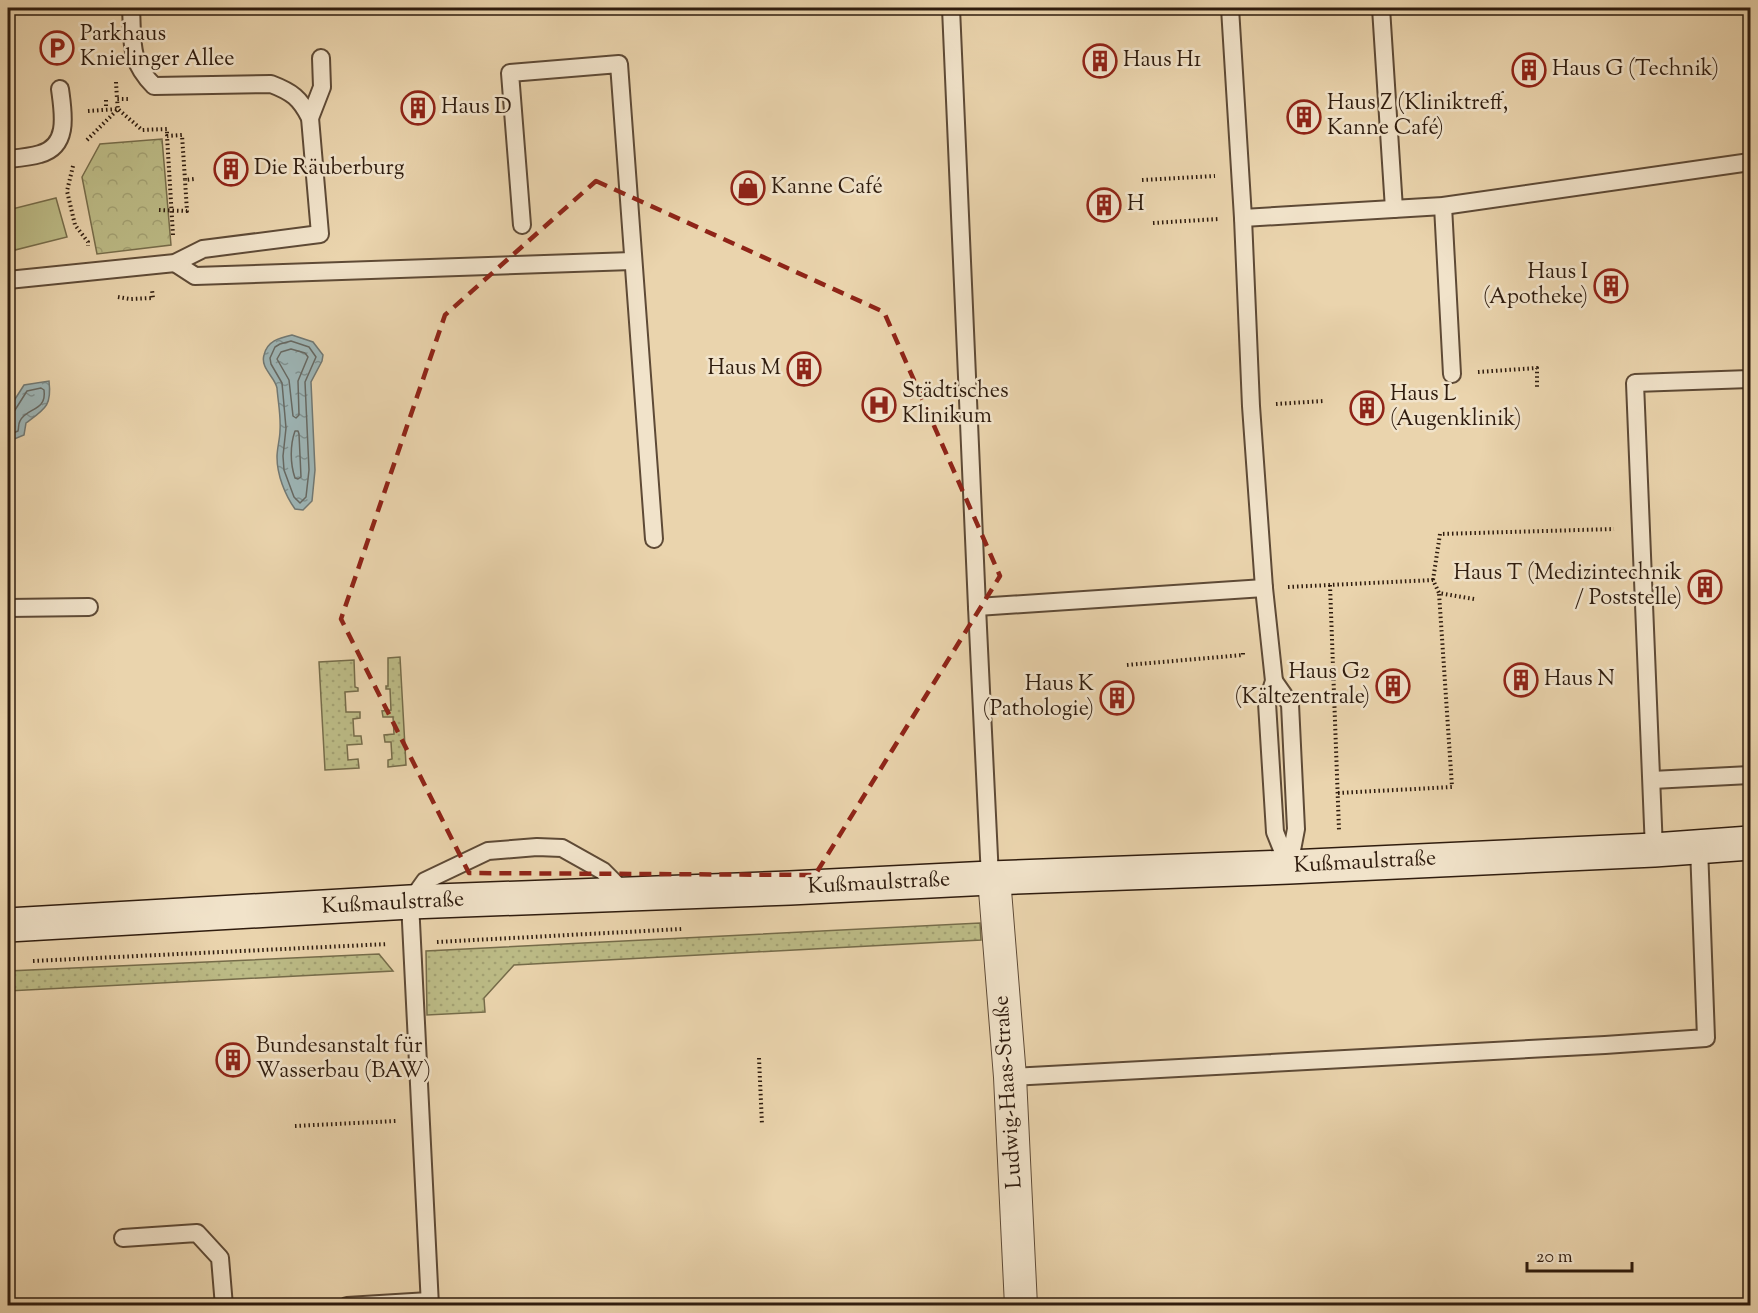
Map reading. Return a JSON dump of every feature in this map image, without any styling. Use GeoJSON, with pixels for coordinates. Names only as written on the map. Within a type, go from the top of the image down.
{"type":"FeatureCollection","features":[{"type":"Feature","properties":{"kind":"street","name":"Kußmaulstraße"},"geometry":{"type":"LineString","coordinates":[[8,925],[410,902],[1340,865],[1654,850],[1750,843]]}},
{"type":"Feature","properties":{"kind":"street","name":"Ludwig-Haas-Straße"},"geometry":{"type":"LineString","coordinates":[[992,878],[1010,1077],[1021,1305]]}},
{"type":"Feature","properties":{"kind":"lane"},"geometry":{"type":"LineString","coordinates":[[8,280],[175,263],[203,249],[320,234],[310,118],[302,103],[289,91],[272,84],[153,86],[142,74],[133,55],[131,8]]}},
{"type":"Feature","properties":{"kind":"lane"},"geometry":{"type":"LineString","coordinates":[[951,8],[977,607],[992,878]]}},
{"type":"Feature","properties":{"kind":"lane"},"geometry":{"type":"LineString","coordinates":[[1230,8],[1243,218],[1251,406],[1264,588],[1274,681],[1267,703],[1275,832],[1288,867]]}},
{"type":"Feature","properties":{"kind":"lane"},"geometry":{"type":"LineString","coordinates":[[1382,8],[1394,209]]}},
{"type":"Feature","properties":{"kind":"lane"},"geometry":{"type":"LineString","coordinates":[[310,118],[322,87],[321,58]]}},
{"type":"Feature","properties":{"kind":"lane"},"geometry":{"type":"LineString","coordinates":[[522,225],[510,73],[619,64],[654,539]]}},
{"type":"Feature","properties":{"kind":"lane"},"geometry":{"type":"LineString","coordinates":[[8,159],[42,154],[53,148],[60,138],[63,113],[60,89]]}},
{"type":"Feature","properties":{"kind":"lane"},"geometry":{"type":"LineString","coordinates":[[1243,218],[1443,206],[1750,162]]}},
{"type":"Feature","properties":{"kind":"lane"},"geometry":{"type":"LineString","coordinates":[[1443,206],[1452,374]]}},
{"type":"Feature","properties":{"kind":"lane"},"geometry":{"type":"LineString","coordinates":[[175,263],[195,276],[632,261]]}},
{"type":"Feature","properties":{"kind":"lane"},"geometry":{"type":"LineString","coordinates":[[1654,850],[1635,383],[1750,379]]}},
{"type":"Feature","properties":{"kind":"lane"},"geometry":{"type":"LineString","coordinates":[[977,607],[1264,588]]}},
{"type":"Feature","properties":{"kind":"lane"},"geometry":{"type":"LineString","coordinates":[[8,608],[89,607]]}},
{"type":"Feature","properties":{"kind":"lane"},"geometry":{"type":"LineString","coordinates":[[1274,681],[1290,704],[1296,829],[1288,867]]}},
{"type":"Feature","properties":{"kind":"lane"},"geometry":{"type":"LineString","coordinates":[[1652,780],[1750,776]]}},
{"type":"Feature","properties":{"kind":"lane"},"geometry":{"type":"LineString","coordinates":[[347,1305],[429,1303],[410,902],[424,881],[488,851],[537,847],[562,848],[603,871],[626,894]]}},
{"type":"Feature","properties":{"kind":"lane"},"geometry":{"type":"LineString","coordinates":[[1010,1077],[1605,1046],[1706,1038],[1699,847]]}},
{"type":"Feature","properties":{"kind":"lane"},"geometry":{"type":"LineString","coordinates":[[123,1238],[197,1233],[220,1258],[224,1305]]}},
{"type":"Feature","properties":{"kind":"path"},"geometry":{"type":"LineString","coordinates":[[1139,12],[1230,8]]}},
{"type":"Feature","properties":{"kind":"path"},"geometry":{"type":"LineString","coordinates":[[118,109],[117,99],[123,99]]}},
{"type":"Feature","properties":{"kind":"path"},"geometry":{"type":"LineString","coordinates":[[106,100],[106,109]]}},
{"type":"Feature","properties":{"kind":"path"},"geometry":{"type":"LineString","coordinates":[[63,113],[118,109],[142,130],[167,129],[175,263]]}},
{"type":"Feature","properties":{"kind":"path"},"geometry":{"type":"LineString","coordinates":[[85,142],[118,109]]}},
{"type":"Feature","properties":{"kind":"path"},"geometry":{"type":"LineString","coordinates":[[159,210],[187,211],[182,135],[167,136]]}},
{"type":"Feature","properties":{"kind":"path"},"geometry":{"type":"LineString","coordinates":[[74,160],[67,191],[75,225],[88,242],[93,271]]}},
{"type":"Feature","properties":{"kind":"path"},"geometry":{"type":"LineString","coordinates":[[1142,180],[1240,174]]}},
{"type":"Feature","properties":{"kind":"path"},"geometry":{"type":"LineString","coordinates":[[185,180],[194,179]]}},
{"type":"Feature","properties":{"kind":"path"},"geometry":{"type":"LineString","coordinates":[[1153,223],[1243,218]]}},
{"type":"Feature","properties":{"kind":"path"},"geometry":{"type":"LineString","coordinates":[[152,298],[153,304]]}},
{"type":"Feature","properties":{"kind":"path"},"geometry":{"type":"LineString","coordinates":[[130,299],[140,300]]}},
{"type":"Feature","properties":{"kind":"path"},"geometry":{"type":"LineString","coordinates":[[1452,374],[1537,368],[1537,387]]}},
{"type":"Feature","properties":{"kind":"path"},"geometry":{"type":"LineString","coordinates":[[1251,406],[1323,401]]}},
{"type":"Feature","properties":{"kind":"path"},"geometry":{"type":"LineString","coordinates":[[1338,793],[1452,787],[1439,593],[1433,580],[1440,534],[1641,528]]}},
{"type":"Feature","properties":{"kind":"path"},"geometry":{"type":"LineString","coordinates":[[1264,588],[1433,580]]}},
{"type":"Feature","properties":{"kind":"path"},"geometry":{"type":"LineString","coordinates":[[1330,585],[1340,865]]}},
{"type":"Feature","properties":{"kind":"path"},"geometry":{"type":"LineString","coordinates":[[1439,593],[1474,599]]}},
{"type":"Feature","properties":{"kind":"path"},"geometry":{"type":"LineString","coordinates":[[1127,665],[1243,655],[1242,644]]}},
{"type":"Feature","properties":{"kind":"path"},"geometry":{"type":"LineString","coordinates":[[31,961],[686,929]]}},
{"type":"Feature","properties":{"kind":"path"},"geometry":{"type":"LineString","coordinates":[[759,1058],[762,1125]]}},
{"type":"Feature","properties":{"kind":"path"},"geometry":{"type":"LineString","coordinates":[[295,1126],[421,1120]]}},
{"type":"Feature","properties":{"kind":"highlighted area"},"geometry":{"type":"Polygon","coordinates":[[[596,181],[884,312],[1000,576],[815,875],[469,873],[341,619],[445,315],[596,181]]]}},
{"type":"Feature","properties":{"kind":"green space"},"geometry":{"type":"Polygon","coordinates":[[[162,139],[171,245],[97,254],[82,177],[100,144],[162,139]]]}},
{"type":"Feature","properties":{"kind":"green space"},"geometry":{"type":"Polygon","coordinates":[[[56,198],[67,237],[15,250],[12,240],[8,241],[8,210],[56,198]]]}},
{"type":"Feature","properties":{"kind":"green space"},"geometry":{"type":"Polygon","coordinates":[[[400,657],[406,765],[388,767],[388,760],[392,759],[391,742],[385,742],[384,735],[394,734],[393,717],[383,717],[382,711],[391,710],[390,689],[386,689],[388,686],[388,658],[400,657]]]}},
{"type":"Feature","properties":{"kind":"green space"},"geometry":{"type":"Polygon","coordinates":[[[354,660],[355,687],[358,691],[345,692],[346,712],[360,712],[360,718],[353,719],[354,736],[361,736],[362,744],[347,745],[348,760],[358,759],[359,768],[325,770],[319,662],[354,660]]]}},
{"type":"Feature","properties":{"kind":"green space"},"geometry":{"type":"Polygon","coordinates":[[[980,923],[981,940],[514,965],[484,998],[485,1012],[427,1015],[426,951],[980,923]]]}},
{"type":"Feature","properties":{"kind":"green space"},"geometry":{"type":"Polygon","coordinates":[[[379,954],[393,971],[8,991],[8,971],[379,954]]]}},
{"type":"Feature","properties":{"kind":"water"},"geometry":{"type":"Polygon","coordinates":[[[292,335],[313,342],[323,355],[311,382],[315,470],[312,501],[303,510],[295,509],[280,478],[277,464],[280,414],[277,388],[263,360],[271,343],[292,335]]]}},
{"type":"Feature","properties":{"kind":"water"},"geometry":{"type":"Polygon","coordinates":[[[49,381],[50,389],[46,406],[26,423],[24,435],[12,440],[8,438],[8,410],[24,385],[49,381]]]}},
{"type":"Feature","properties":{"kind":"place","name":"Parkhaus Knielinger Allee"},"geometry":{"type":"Point","coordinates":[57,48]}},
{"type":"Feature","properties":{"kind":"place","name":"Haus H1"},"geometry":{"type":"Point","coordinates":[1100,61]}},
{"type":"Feature","properties":{"kind":"place","name":"Haus G (Technik)"},"geometry":{"type":"Point","coordinates":[1529,70]}},
{"type":"Feature","properties":{"kind":"place","name":"Haus D"},"geometry":{"type":"Point","coordinates":[418,108]}},
{"type":"Feature","properties":{"kind":"place","name":"Haus Z (Kliniktreff, Kanne Café)"},"geometry":{"type":"Point","coordinates":[1304,117]}},
{"type":"Feature","properties":{"kind":"place","name":"Die Räuberburg"},"geometry":{"type":"Point","coordinates":[231,169]}},
{"type":"Feature","properties":{"kind":"place","name":"Kanne Café"},"geometry":{"type":"Point","coordinates":[748,188]}},
{"type":"Feature","properties":{"kind":"place","name":"H"},"geometry":{"type":"Point","coordinates":[1104,205]}},
{"type":"Feature","properties":{"kind":"place","name":"Haus I (Apotheke)"},"geometry":{"type":"Point","coordinates":[1611,286]}},
{"type":"Feature","properties":{"kind":"place","name":"Haus M"},"geometry":{"type":"Point","coordinates":[804,369]}},
{"type":"Feature","properties":{"kind":"place","name":"Städtisches Klinikum"},"geometry":{"type":"Point","coordinates":[879,405]}},
{"type":"Feature","properties":{"kind":"place","name":"Haus L (Augenklinik)"},"geometry":{"type":"Point","coordinates":[1367,408]}},
{"type":"Feature","properties":{"kind":"place","name":"Haus T (Medizintechnik / Poststelle)"},"geometry":{"type":"Point","coordinates":[1705,587]}},
{"type":"Feature","properties":{"kind":"place","name":"Haus N"},"geometry":{"type":"Point","coordinates":[1521,680]}},
{"type":"Feature","properties":{"kind":"place","name":"Haus G2 (Kältezentrale)"},"geometry":{"type":"Point","coordinates":[1393,686]}},
{"type":"Feature","properties":{"kind":"place","name":"Haus K (Pathologie)"},"geometry":{"type":"Point","coordinates":[1117,698]}},
{"type":"Feature","properties":{"kind":"place","name":"Bundesanstalt für Wasserbau (BAW)"},"geometry":{"type":"Point","coordinates":[233,1060]}}]}
